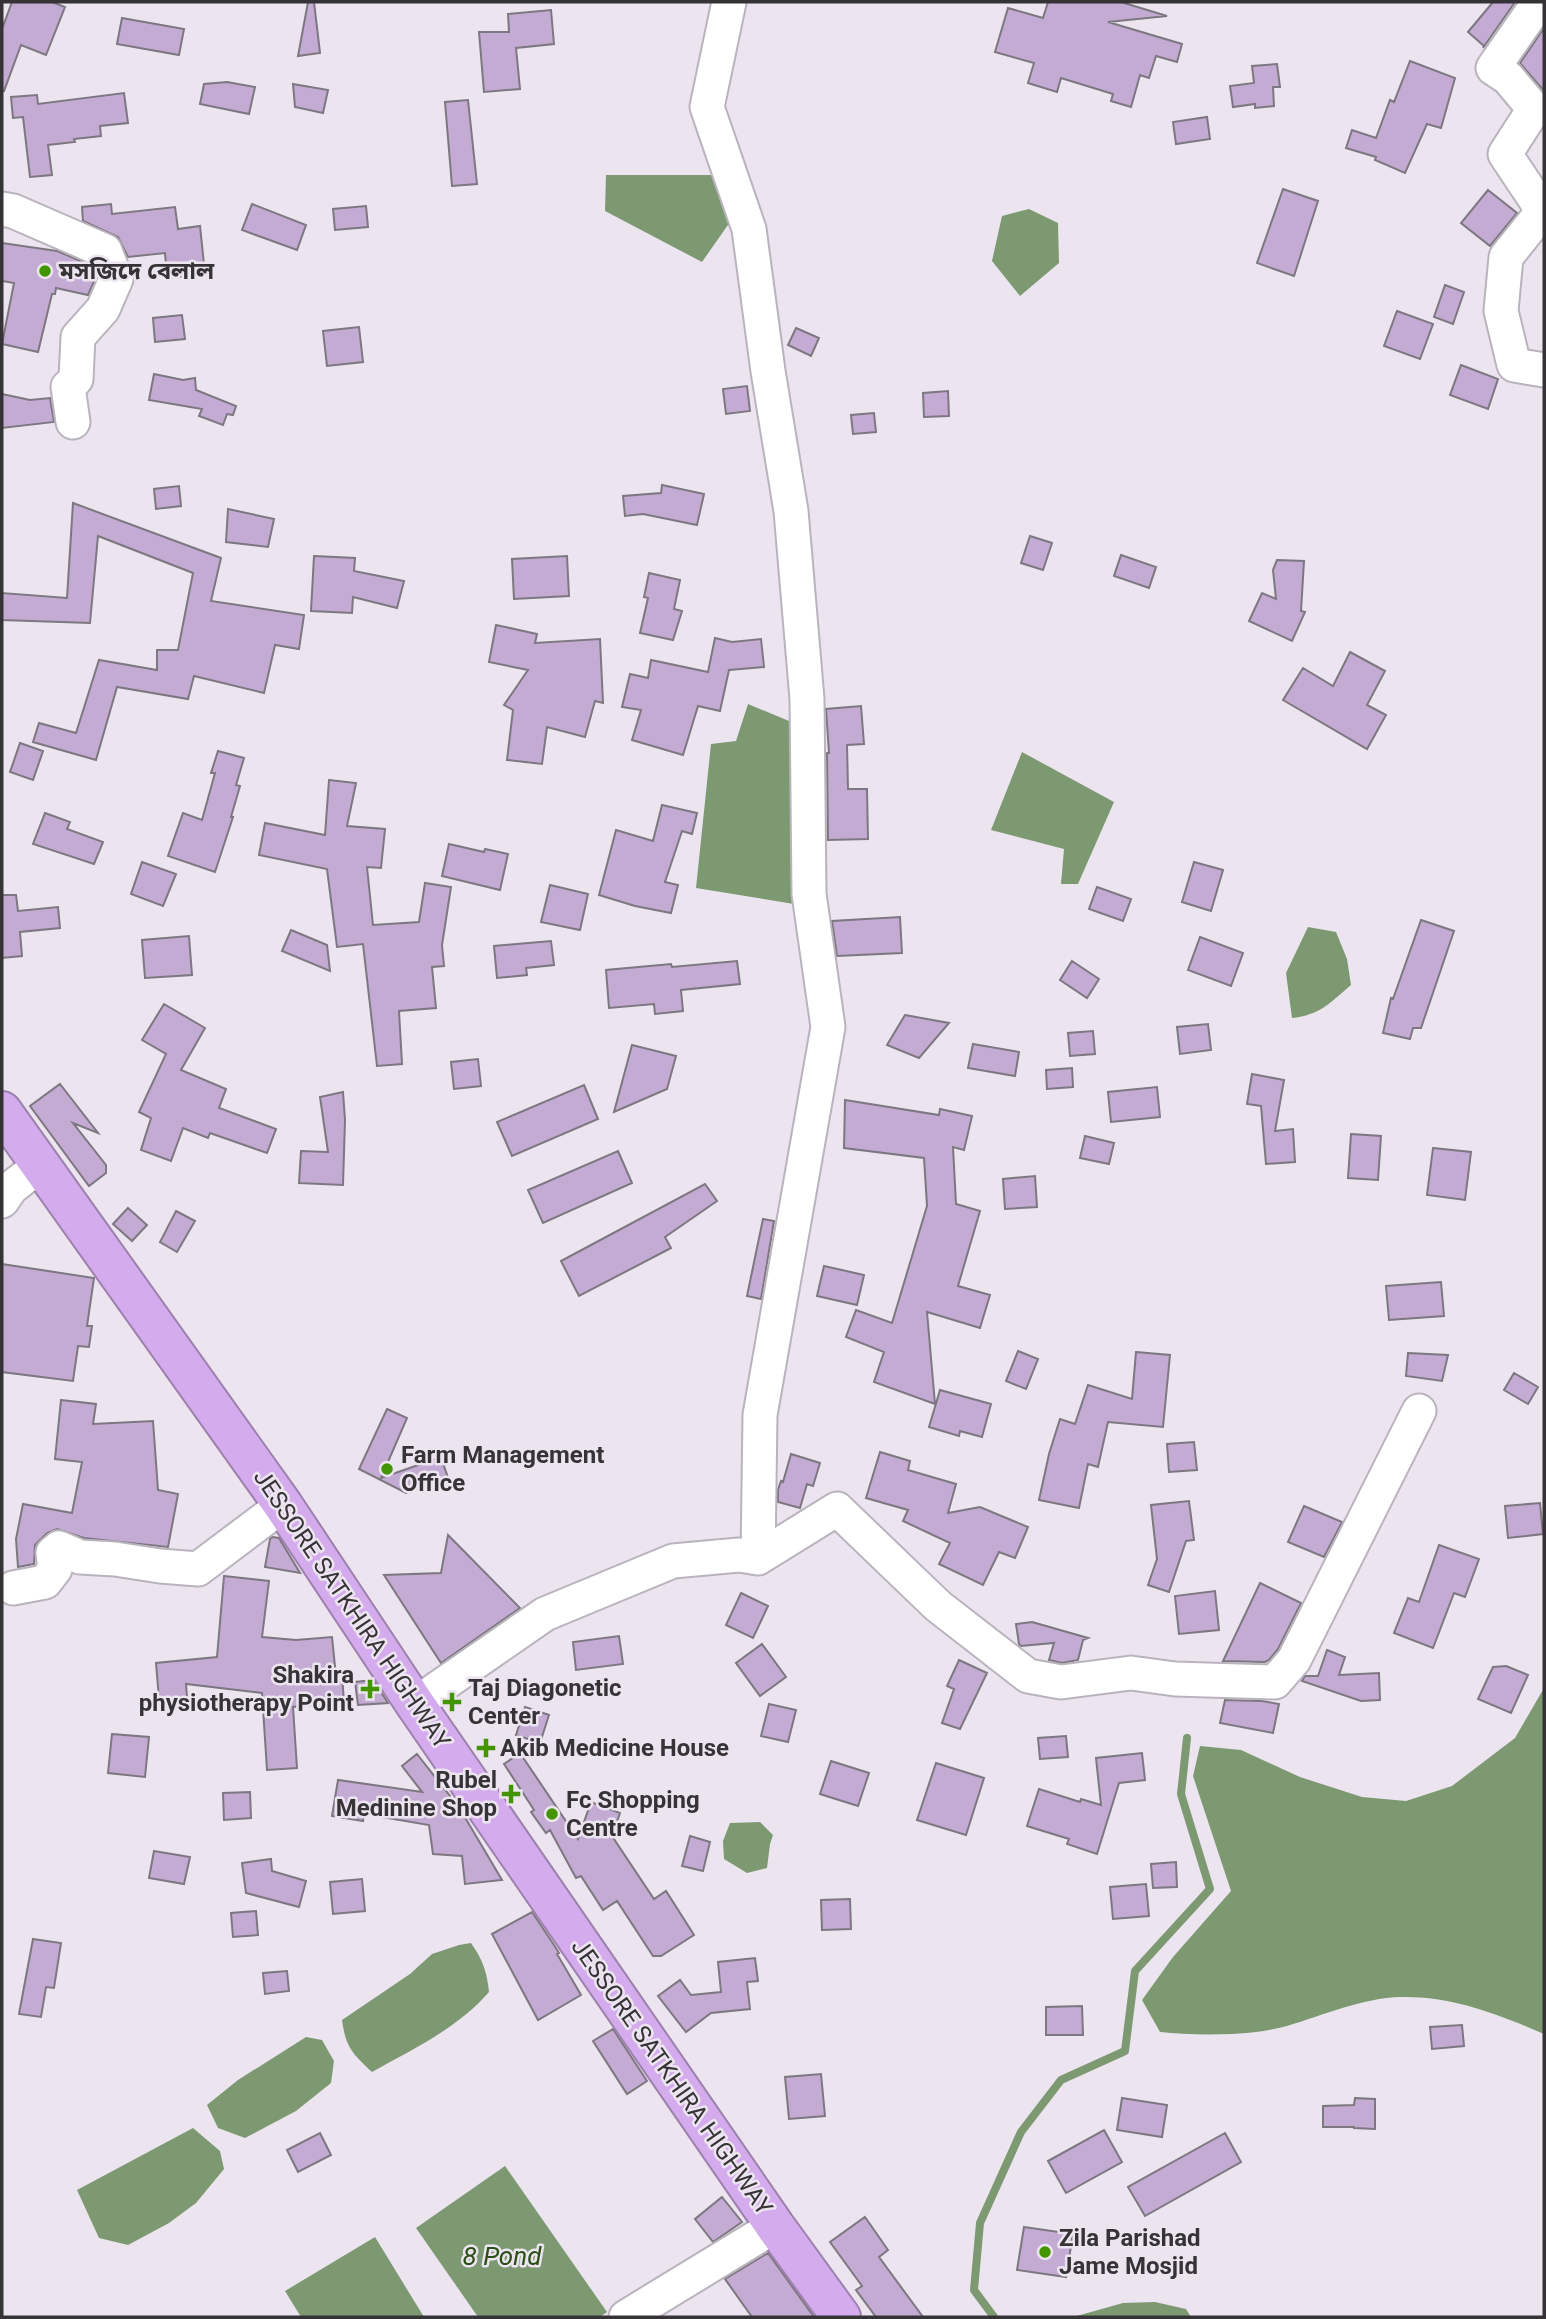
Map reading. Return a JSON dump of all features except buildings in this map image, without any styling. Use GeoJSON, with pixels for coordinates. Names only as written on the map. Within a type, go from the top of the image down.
{"type":"FeatureCollection","features":[{"type":"Feature","properties":{"kind":"highway","name":"JESSORE SATKHIRA HIGHWAY"},"geometry":{"type":"LineString","coordinates":[[2,1111],[283,1505],[415,1704],[775,2226],[841,2317]]}},
{"type":"Feature","properties":{"kind":"street"},"geometry":{"type":"LineString","coordinates":[[729,2],[707,107],[749,229],[768,371],[791,511],[807,699],[809,894],[828,1027],[760,1415],[758,1558]]}},
{"type":"Feature","properties":{"kind":"street"},"geometry":{"type":"LineString","coordinates":[[1539,2],[1493,68],[1508,78],[1534,109],[1505,154],[1543,211],[1506,257],[1501,311],[1514,365],[1544,370]]}},
{"type":"Feature","properties":{"kind":"street"},"geometry":{"type":"LineString","coordinates":[[2,209],[13,211],[105,251],[116,279],[103,309],[78,337],[76,379],[68,387],[73,422]]}},
{"type":"Feature","properties":{"kind":"street"},"geometry":{"type":"LineString","coordinates":[[2,1201],[11,1188],[39,1166]]}},
{"type":"Feature","properties":{"kind":"street"},"geometry":{"type":"LineString","coordinates":[[415,1704],[545,1614],[673,1561],[739,1555],[758,1558],[837,1509],[938,1606],[1028,1676],[1061,1682],[1131,1673],[1175,1679],[1275,1682],[1294,1660],[1419,1410]]}},
{"type":"Feature","properties":{"kind":"street"},"geometry":{"type":"LineString","coordinates":[[13,1588],[45,1582],[55,1569],[53,1553],[59,1548],[80,1557],[198,1569],[283,1505]]}},
{"type":"Feature","properties":{"kind":"street"},"geometry":{"type":"LineString","coordinates":[[626,2317],[775,2226]]}},
{"type":"Feature","properties":{"kind":"water"},"geometry":{"type":"Polygon","coordinates":[[[606,175],[722,175],[730,222],[702,262],[605,211],[606,175]]]}},
{"type":"Feature","properties":{"kind":"water"},"geometry":{"type":"Polygon","coordinates":[[[1029,209],[1058,223],[1059,263],[1020,296],[992,261],[1002,216],[1029,209]]]}},
{"type":"Feature","properties":{"kind":"water"},"geometry":{"type":"Polygon","coordinates":[[[748,704],[801,726],[800,905],[696,888],[711,744],[736,741],[748,704]]]}},
{"type":"Feature","properties":{"kind":"water"},"geometry":{"type":"Polygon","coordinates":[[[1022,752],[1114,802],[1078,884],[1061,884],[1064,849],[991,830],[1022,752]]]}},
{"type":"Feature","properties":{"kind":"water"},"geometry":{"type":"Polygon","coordinates":[[[1308,927],[1336,932],[1347,959],[1351,985],[1317,1011],[1292,1018],[1286,973],[1308,927]]]}},
{"type":"Feature","properties":{"kind":"water"},"geometry":{"type":"Polygon","coordinates":[[[1544,1688],[1544,2034],[1492,2013],[1457,2003],[1420,1997],[1386,1998],[1358,2004],[1287,2026],[1257,2032],[1160,2032],[1142,2000],[1173,1957],[1231,1891],[1193,1776],[1200,1746],[1241,1750],[1300,1777],[1362,1797],[1406,1801],[1452,1786],[1515,1738],[1544,1688]]]}},
{"type":"Feature","properties":{"kind":"water"},"geometry":{"type":"Polygon","coordinates":[[[760,1822],[773,1835],[767,1868],[747,1873],[724,1859],[723,1841],[730,1823],[760,1822]]]}},
{"type":"Feature","properties":{"kind":"water"},"geometry":{"type":"Polygon","coordinates":[[[471,1943],[484,1966],[489,1992],[449,2027],[372,2072],[351,2049],[342,2020],[410,1974],[432,1954],[471,1943]]]}},
{"type":"Feature","properties":{"kind":"water"},"geometry":{"type":"Polygon","coordinates":[[[306,2037],[322,2040],[334,2061],[331,2083],[296,2111],[245,2138],[218,2128],[207,2105],[238,2080],[306,2037]]]}},
{"type":"Feature","properties":{"kind":"water"},"geometry":{"type":"Polygon","coordinates":[[[193,2128],[220,2151],[224,2169],[196,2203],[169,2223],[128,2245],[99,2238],[77,2190],[193,2128]]]}},
{"type":"Feature","properties":{"kind":"water","name":"8 Pond"},"geometry":{"type":"Polygon","coordinates":[[[505,2166],[607,2312],[600,2317],[478,2317],[416,2228],[505,2166]]]}},
{"type":"Feature","properties":{"kind":"water","name":"8 Pond"},"geometry":{"type":"Polygon","coordinates":[[[375,2237],[424,2317],[301,2317],[285,2291],[375,2237]]]}},
{"type":"Feature","properties":{"kind":"water"},"geometry":{"type":"Polygon","coordinates":[[[1155,2302],[1186,2309],[1191,2317],[1073,2317],[1123,2303],[1155,2302]]]}},
{"type":"Feature","properties":{"kind":"waterway"},"geometry":{"type":"LineString","coordinates":[[994,2317],[974,2290],[980,2223],[1021,2132],[1061,2080],[1125,2051],[1135,1971],[1210,1889],[1181,1794],[1187,1738]]}},
{"type":"Feature","properties":{"kind":"place","name":"মসজিদে বেলাল"},"geometry":{"type":"Point","coordinates":[45,271]}},
{"type":"Feature","properties":{"kind":"place","name":"Farm Management Office"},"geometry":{"type":"Point","coordinates":[387,1469]}},
{"type":"Feature","properties":{"kind":"place","name":"Shakira physiotherapy Point"},"geometry":{"type":"Point","coordinates":[370,1689]}},
{"type":"Feature","properties":{"kind":"place","name":"Taj Diagonetic Center"},"geometry":{"type":"Point","coordinates":[452,1702]}},
{"type":"Feature","properties":{"kind":"place","name":"Akib Medicine House"},"geometry":{"type":"Point","coordinates":[486,1748]}},
{"type":"Feature","properties":{"kind":"place","name":"Rubel Medinine Shop"},"geometry":{"type":"Point","coordinates":[511,1794]}},
{"type":"Feature","properties":{"kind":"place","name":"Fc Shopping Centre"},"geometry":{"type":"Point","coordinates":[552,1814]}},
{"type":"Feature","properties":{"kind":"place","name":"Zila Parishad Jame Mosjid"},"geometry":{"type":"Point","coordinates":[1045,2252]}}]}
